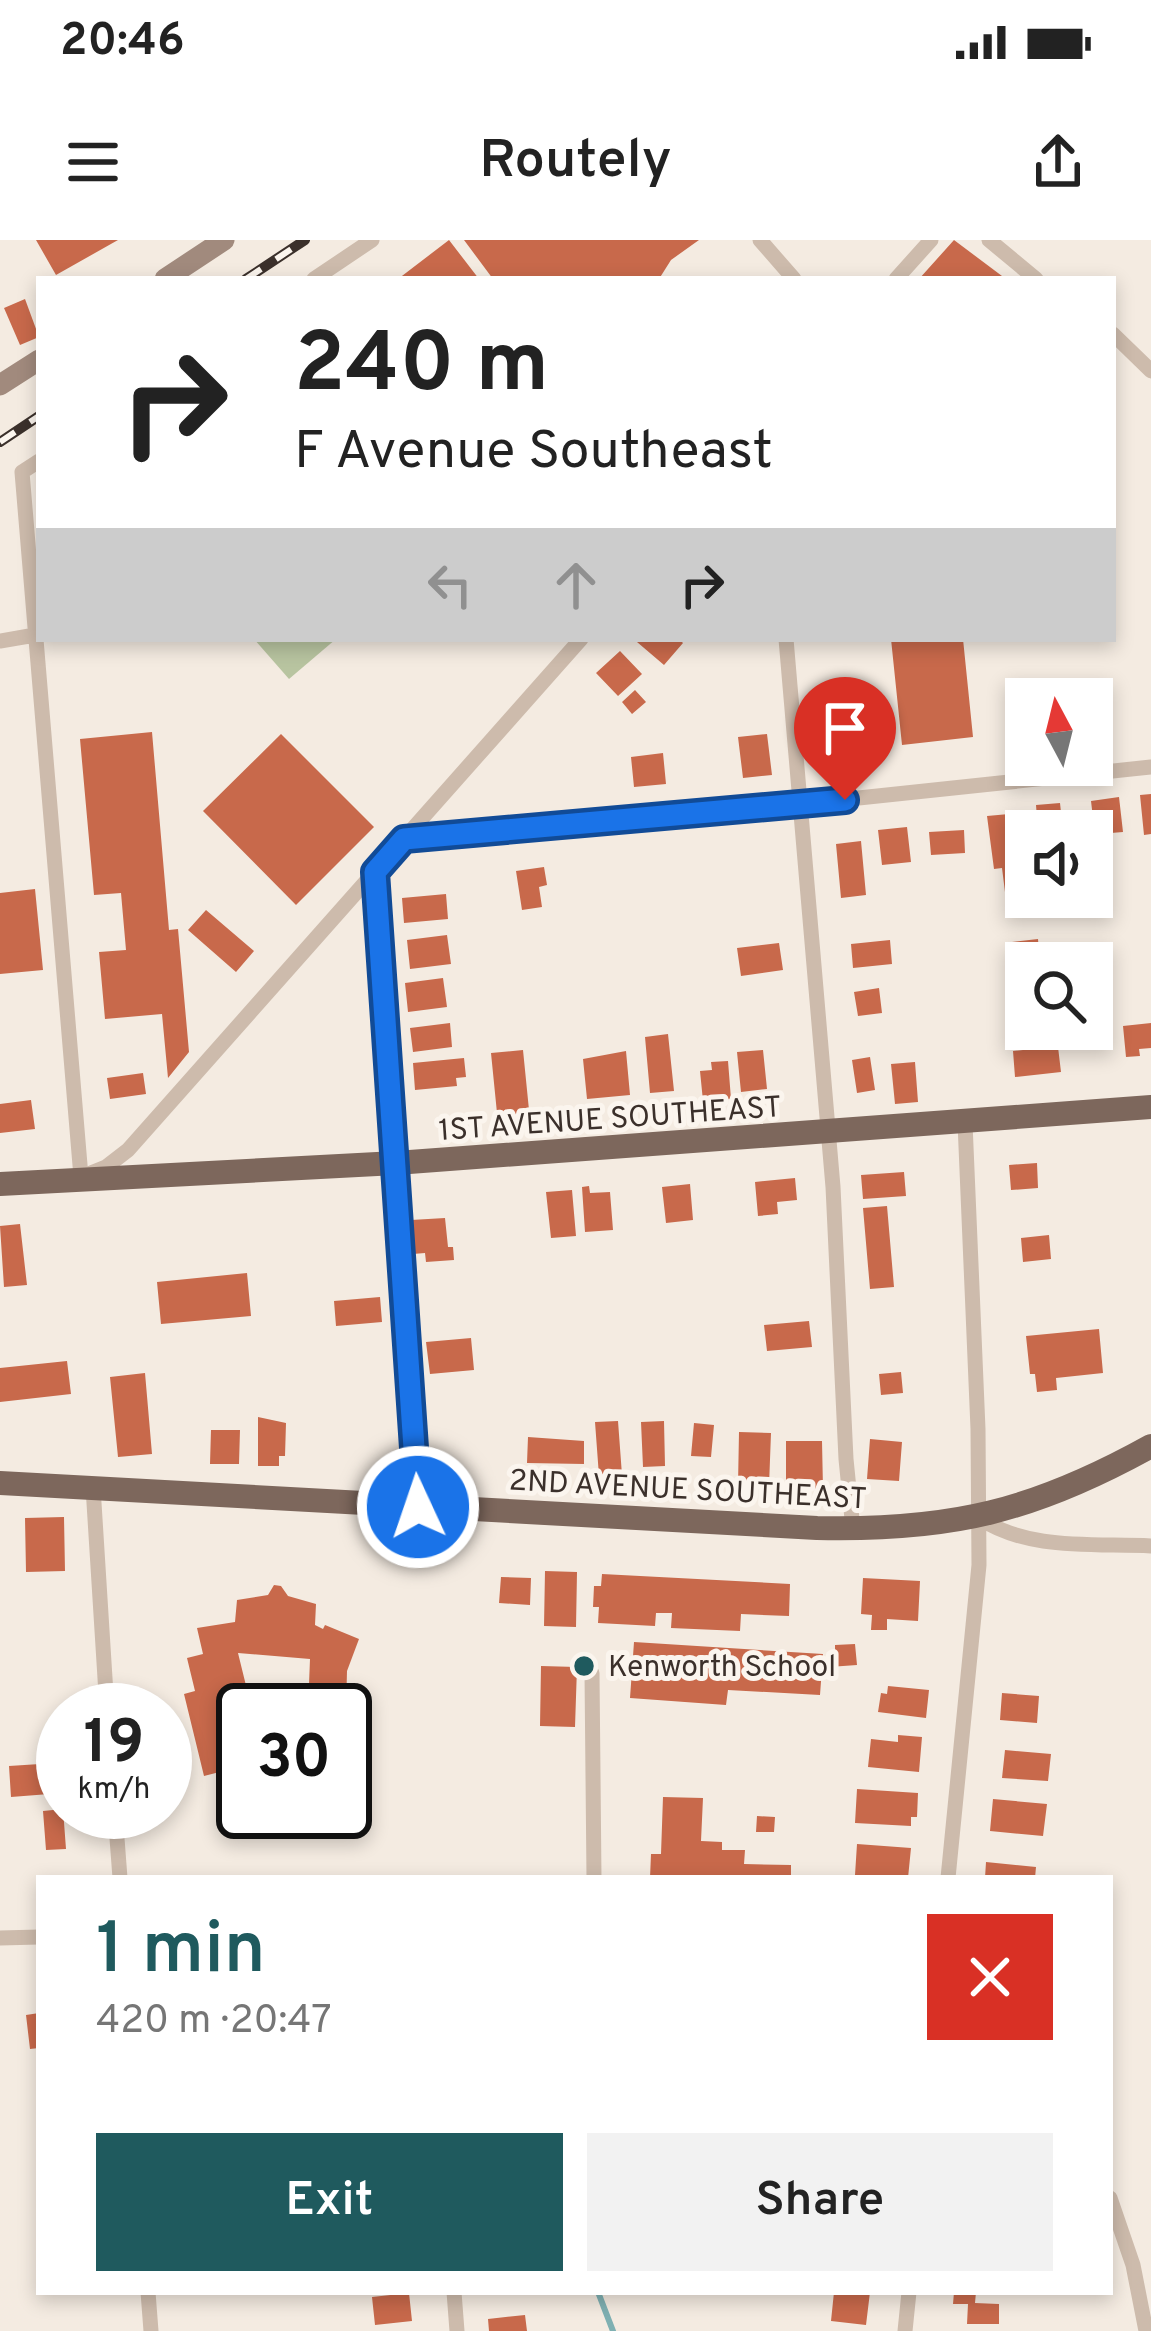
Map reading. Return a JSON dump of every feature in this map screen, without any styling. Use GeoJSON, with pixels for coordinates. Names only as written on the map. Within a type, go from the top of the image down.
{"type":"FeatureCollection","features":[{"type":"Feature","properties":{"kind":"main road","name":"1ST AVENUE SOUTHEAST"},"geometry":{"type":"LineString","coordinates":[[0,1184],[965,1124],[1151,1107]]}},
{"type":"Feature","properties":{"kind":"main road"},"geometry":{"type":"LineString","coordinates":[[979,1518],[1058,1493],[1151,1446]]}},
{"type":"Feature","properties":{"kind":"main road","name":"2ND AVENUE SOUTHEAST"},"geometry":{"type":"LineString","coordinates":[[0,1483],[853,1529],[979,1518]]}},
{"type":"Feature","properties":{"kind":"street"},"geometry":{"type":"LineString","coordinates":[[170,276],[224,240]]}},
{"type":"Feature","properties":{"kind":"street"},"geometry":{"type":"LineString","coordinates":[[318,276],[372,240]]}},
{"type":"Feature","properties":{"kind":"street"},"geometry":{"type":"LineString","coordinates":[[760,240],[791,276]]}},
{"type":"Feature","properties":{"kind":"street"},"geometry":{"type":"LineString","coordinates":[[899,276],[931,240]]}},
{"type":"Feature","properties":{"kind":"street"},"geometry":{"type":"LineString","coordinates":[[989,240],[1032,276]]}},
{"type":"Feature","properties":{"kind":"street"},"geometry":{"type":"LineString","coordinates":[[1116,337],[1151,371]]}},
{"type":"Feature","properties":{"kind":"street"},"geometry":{"type":"LineString","coordinates":[[0,385],[36,362]]}},
{"type":"Feature","properties":{"kind":"street"},"geometry":{"type":"LineString","coordinates":[[36,463],[22,472],[81,1177],[106,1167],[128,1150],[578,642]]}},
{"type":"Feature","properties":{"kind":"street"},"geometry":{"type":"LineString","coordinates":[[0,641],[34,634]]}},
{"type":"Feature","properties":{"kind":"street"},"geometry":{"type":"LineString","coordinates":[[786,642],[828,1133],[853,1529]]}},
{"type":"Feature","properties":{"kind":"street"},"geometry":{"type":"LineString","coordinates":[[404,839],[1151,767]]}},
{"type":"Feature","properties":{"kind":"street"},"geometry":{"type":"LineString","coordinates":[[375,872],[418,1507]]}},
{"type":"Feature","properties":{"kind":"street"},"geometry":{"type":"LineString","coordinates":[[948,1875],[979,1565],[965,1124]]}},
{"type":"Feature","properties":{"kind":"street"},"geometry":{"type":"LineString","coordinates":[[92,1487],[105,1683]]}},
{"type":"Feature","properties":{"kind":"street","name":"2ND AVENUE SOUTHEAST"},"geometry":{"type":"LineString","coordinates":[[979,1518],[1025,1540],[1151,1546]]}},
{"type":"Feature","properties":{"kind":"street"},"geometry":{"type":"LineString","coordinates":[[592,1672],[594,1875]]}},
{"type":"Feature","properties":{"kind":"street"},"geometry":{"type":"LineString","coordinates":[[117,1839],[119,1875]]}},
{"type":"Feature","properties":{"kind":"street"},"geometry":{"type":"LineString","coordinates":[[0,1938],[36,1937]]}},
{"type":"Feature","properties":{"kind":"street"},"geometry":{"type":"LineString","coordinates":[[1113,2207],[1133,2265],[1146,2331]]}},
{"type":"Feature","properties":{"kind":"street"},"geometry":{"type":"LineString","coordinates":[[148,2295],[151,2331]]}},
{"type":"Feature","properties":{"kind":"street"},"geometry":{"type":"LineString","coordinates":[[454,2295],[457,2331]]}},
{"type":"Feature","properties":{"kind":"street"},"geometry":{"type":"LineString","coordinates":[[905,2331],[909,2295]]}},
{"type":"Feature","properties":{"kind":"green space"},"geometry":{"type":"Polygon","coordinates":[[[257,642],[332,642],[289,679],[257,642]]]}},
{"type":"Feature","properties":{"kind":"building"},"geometry":{"type":"Polygon","coordinates":[[[36,240],[118,240],[56,275],[36,240]]]}},
{"type":"Feature","properties":{"kind":"building"},"geometry":{"type":"Polygon","coordinates":[[[449,240],[477,276],[402,276],[449,240]]]}},
{"type":"Feature","properties":{"kind":"building"},"geometry":{"type":"Polygon","coordinates":[[[464,240],[699,240],[671,260],[661,276],[491,276],[464,240]]]}},
{"type":"Feature","properties":{"kind":"building"},"geometry":{"type":"Polygon","coordinates":[[[954,240],[1002,276],[922,276],[954,240]]]}},
{"type":"Feature","properties":{"kind":"building"},"geometry":{"type":"Polygon","coordinates":[[[25,299],[36,338],[20,345],[4,308],[25,299]]]}},
{"type":"Feature","properties":{"kind":"building"},"geometry":{"type":"Polygon","coordinates":[[[637,642],[682,642],[664,665],[637,642]]]}},
{"type":"Feature","properties":{"kind":"building"},"geometry":{"type":"Polygon","coordinates":[[[891,642],[963,642],[973,737],[902,745],[891,642]]]}},
{"type":"Feature","properties":{"kind":"building"},"geometry":{"type":"Polygon","coordinates":[[[620,651],[642,674],[618,696],[596,673],[620,651]]]}},
{"type":"Feature","properties":{"kind":"building"},"geometry":{"type":"Polygon","coordinates":[[[635,690],[646,702],[632,714],[622,702],[635,690]]]}},
{"type":"Feature","properties":{"kind":"building"},"geometry":{"type":"Polygon","coordinates":[[[152,732],[169,930],[178,929],[189,1052],[168,1078],[162,1014],[105,1019],[99,952],[126,950],[121,893],[94,895],[80,739],[152,732]]]}},
{"type":"Feature","properties":{"kind":"building"},"geometry":{"type":"Polygon","coordinates":[[[281,734],[374,827],[296,905],[203,811],[281,734]]]}},
{"type":"Feature","properties":{"kind":"building"},"geometry":{"type":"Polygon","coordinates":[[[767,734],[772,775],[743,778],[738,737],[767,734]]]}},
{"type":"Feature","properties":{"kind":"building"},"geometry":{"type":"Polygon","coordinates":[[[663,753],[666,784],[634,787],[631,757],[663,753]]]}},
{"type":"Feature","properties":{"kind":"building"},"geometry":{"type":"Polygon","coordinates":[[[1151,794],[1151,834],[1144,835],[1140,795],[1151,794]]]}},
{"type":"Feature","properties":{"kind":"building"},"geometry":{"type":"Polygon","coordinates":[[[1119,797],[1123,832],[1113,833],[1113,810],[1092,810],[1091,801],[1119,797]]]}},
{"type":"Feature","properties":{"kind":"building"},"geometry":{"type":"Polygon","coordinates":[[[1060,803],[1061,810],[1036,810],[1036,805],[1060,803]]]}},
{"type":"Feature","properties":{"kind":"building"},"geometry":{"type":"Polygon","coordinates":[[[1005,814],[1005,892],[1002,868],[994,869],[987,816],[1005,814]]]}},
{"type":"Feature","properties":{"kind":"building"},"geometry":{"type":"Polygon","coordinates":[[[907,827],[911,862],[882,865],[878,830],[907,827]]]}},
{"type":"Feature","properties":{"kind":"building"},"geometry":{"type":"Polygon","coordinates":[[[964,830],[965,853],[931,855],[929,832],[964,830]]]}},
{"type":"Feature","properties":{"kind":"building"},"geometry":{"type":"Polygon","coordinates":[[[861,841],[866,895],[841,898],[836,844],[861,841]]]}},
{"type":"Feature","properties":{"kind":"building"},"geometry":{"type":"Polygon","coordinates":[[[544,867],[547,885],[539,887],[542,907],[522,910],[516,871],[544,867]]]}},
{"type":"Feature","properties":{"kind":"building"},"geometry":{"type":"Polygon","coordinates":[[[35,889],[43,970],[0,974],[0,893],[35,889]]]}},
{"type":"Feature","properties":{"kind":"building"},"geometry":{"type":"Polygon","coordinates":[[[446,894],[448,919],[404,923],[402,898],[446,894]]]}},
{"type":"Feature","properties":{"kind":"building"},"geometry":{"type":"Polygon","coordinates":[[[206,910],[254,951],[236,972],[188,930],[206,910]]]}},
{"type":"Feature","properties":{"kind":"building"},"geometry":{"type":"Polygon","coordinates":[[[447,935],[451,964],[410,969],[407,940],[447,935]]]}},
{"type":"Feature","properties":{"kind":"building"},"geometry":{"type":"Polygon","coordinates":[[[890,940],[892,964],[853,968],[851,944],[890,940]]]}},
{"type":"Feature","properties":{"kind":"building"},"geometry":{"type":"Polygon","coordinates":[[[779,943],[783,970],[741,976],[737,948],[779,943]]]}},
{"type":"Feature","properties":{"kind":"building"},"geometry":{"type":"Polygon","coordinates":[[[443,978],[447,1007],[408,1012],[405,983],[443,978]]]}},
{"type":"Feature","properties":{"kind":"building"},"geometry":{"type":"Polygon","coordinates":[[[879,988],[882,1013],[858,1016],[854,992],[879,988]]]}},
{"type":"Feature","properties":{"kind":"building"},"geometry":{"type":"Polygon","coordinates":[[[450,1023],[452,1047],[413,1052],[410,1028],[450,1023]]]}},
{"type":"Feature","properties":{"kind":"building"},"geometry":{"type":"Polygon","coordinates":[[[1151,1023],[1151,1048],[1139,1049],[1140,1056],[1126,1057],[1123,1026],[1151,1023]]]}},
{"type":"Feature","properties":{"kind":"building"},"geometry":{"type":"Polygon","coordinates":[[[668,1034],[674,1091],[650,1093],[645,1037],[668,1034]]]}},
{"type":"Feature","properties":{"kind":"building"},"geometry":{"type":"Polygon","coordinates":[[[523,1050],[530,1120],[498,1123],[491,1053],[523,1050]]]}},
{"type":"Feature","properties":{"kind":"building"},"geometry":{"type":"Polygon","coordinates":[[[763,1050],[767,1089],[741,1092],[737,1052],[763,1050]]]}},
{"type":"Feature","properties":{"kind":"building"},"geometry":{"type":"Polygon","coordinates":[[[1058,1050],[1061,1072],[1015,1077],[1013,1051],[1058,1050]]]}},
{"type":"Feature","properties":{"kind":"building"},"geometry":{"type":"Polygon","coordinates":[[[626,1051],[630,1095],[587,1099],[583,1059],[626,1051]]]}},
{"type":"Feature","properties":{"kind":"building"},"geometry":{"type":"Polygon","coordinates":[[[870,1057],[875,1090],[857,1093],[852,1060],[870,1057]]]}},
{"type":"Feature","properties":{"kind":"building"},"geometry":{"type":"Polygon","coordinates":[[[464,1058],[466,1077],[456,1078],[457,1086],[415,1090],[413,1063],[464,1058]]]}},
{"type":"Feature","properties":{"kind":"building"},"geometry":{"type":"Polygon","coordinates":[[[728,1061],[731,1099],[703,1101],[700,1071],[712,1070],[711,1062],[728,1061]]]}},
{"type":"Feature","properties":{"kind":"building"},"geometry":{"type":"Polygon","coordinates":[[[915,1062],[918,1102],[895,1104],[891,1064],[915,1062]]]}},
{"type":"Feature","properties":{"kind":"building"},"geometry":{"type":"Polygon","coordinates":[[[143,1073],[146,1094],[110,1099],[107,1078],[143,1073]]]}},
{"type":"Feature","properties":{"kind":"building"},"geometry":{"type":"Polygon","coordinates":[[[31,1100],[35,1129],[0,1133],[0,1104],[31,1100]]]}},
{"type":"Feature","properties":{"kind":"building"},"geometry":{"type":"Polygon","coordinates":[[[1037,1163],[1038,1188],[1011,1190],[1009,1165],[1037,1163]]]}},
{"type":"Feature","properties":{"kind":"building"},"geometry":{"type":"Polygon","coordinates":[[[904,1172],[906,1196],[863,1199],[861,1175],[904,1172]]]}},
{"type":"Feature","properties":{"kind":"building"},"geometry":{"type":"Polygon","coordinates":[[[795,1178],[797,1200],[777,1202],[778,1214],[758,1216],[755,1182],[795,1178]]]}},
{"type":"Feature","properties":{"kind":"building"},"geometry":{"type":"Polygon","coordinates":[[[690,1184],[693,1220],[666,1223],[662,1187],[690,1184]]]}},
{"type":"Feature","properties":{"kind":"building"},"geometry":{"type":"Polygon","coordinates":[[[589,1186],[590,1193],[610,1192],[613,1230],[585,1232],[582,1187],[589,1186]]]}},
{"type":"Feature","properties":{"kind":"building"},"geometry":{"type":"Polygon","coordinates":[[[572,1190],[576,1236],[551,1238],[546,1192],[572,1190]]]}},
{"type":"Feature","properties":{"kind":"building"},"geometry":{"type":"Polygon","coordinates":[[[887,1206],[894,1287],[870,1289],[863,1208],[887,1206]]]}},
{"type":"Feature","properties":{"kind":"building"},"geometry":{"type":"Polygon","coordinates":[[[445,1218],[454,1260],[426,1262],[425,1253],[413,1254],[411,1220],[445,1218]]]}},
{"type":"Feature","properties":{"kind":"building"},"geometry":{"type":"Polygon","coordinates":[[[20,1224],[27,1285],[4,1287],[0,1226],[20,1224]]]}},
{"type":"Feature","properties":{"kind":"building"},"geometry":{"type":"Polygon","coordinates":[[[1049,1235],[1051,1259],[1023,1262],[1021,1238],[1049,1235]]]}},
{"type":"Feature","properties":{"kind":"building"},"geometry":{"type":"Polygon","coordinates":[[[247,1273],[251,1316],[161,1324],[157,1282],[247,1273]]]}},
{"type":"Feature","properties":{"kind":"building"},"geometry":{"type":"Polygon","coordinates":[[[380,1297],[382,1322],[336,1326],[334,1301],[380,1297]]]}},
{"type":"Feature","properties":{"kind":"building"},"geometry":{"type":"Polygon","coordinates":[[[809,1321],[812,1347],[767,1351],[764,1325],[809,1321]]]}},
{"type":"Feature","properties":{"kind":"building"},"geometry":{"type":"Polygon","coordinates":[[[1099,1329],[1103,1373],[1056,1378],[1057,1390],[1037,1392],[1026,1336],[1099,1329]]]}},
{"type":"Feature","properties":{"kind":"building"},"geometry":{"type":"Polygon","coordinates":[[[471,1338],[474,1370],[430,1374],[426,1342],[471,1338]]]}},
{"type":"Feature","properties":{"kind":"building"},"geometry":{"type":"Polygon","coordinates":[[[67,1361],[71,1394],[0,1402],[0,1368],[67,1361]]]}},
{"type":"Feature","properties":{"kind":"building"},"geometry":{"type":"Polygon","coordinates":[[[901,1372],[903,1393],[881,1395],[879,1374],[901,1372]]]}},
{"type":"Feature","properties":{"kind":"building"},"geometry":{"type":"Polygon","coordinates":[[[145,1373],[152,1454],[118,1457],[110,1377],[145,1373]]]}},
{"type":"Feature","properties":{"kind":"building"},"geometry":{"type":"Polygon","coordinates":[[[258,1417],[286,1423],[285,1456],[279,1456],[279,1466],[258,1466],[258,1417]]]}},
{"type":"Feature","properties":{"kind":"building"},"geometry":{"type":"Polygon","coordinates":[[[618,1421],[622,1475],[599,1476],[595,1422],[618,1421]]]}},
{"type":"Feature","properties":{"kind":"building"},"geometry":{"type":"Polygon","coordinates":[[[664,1421],[665,1466],[643,1467],[641,1422],[664,1421]]]}},
{"type":"Feature","properties":{"kind":"building"},"geometry":{"type":"Polygon","coordinates":[[[694,1423],[714,1425],[711,1457],[691,1456],[694,1423]]]}},
{"type":"Feature","properties":{"kind":"building"},"geometry":{"type":"Polygon","coordinates":[[[211,1430],[240,1430],[239,1464],[210,1464],[211,1430]]]}},
{"type":"Feature","properties":{"kind":"building"},"geometry":{"type":"Polygon","coordinates":[[[739,1432],[771,1433],[769,1486],[738,1485],[739,1432]]]}},
{"type":"Feature","properties":{"kind":"building"},"geometry":{"type":"Polygon","coordinates":[[[528,1437],[584,1441],[584,1464],[527,1463],[528,1437]]]}},
{"type":"Feature","properties":{"kind":"building"},"geometry":{"type":"Polygon","coordinates":[[[870,1439],[902,1442],[899,1481],[867,1479],[870,1439]]]}},
{"type":"Feature","properties":{"kind":"building"},"geometry":{"type":"Polygon","coordinates":[[[786,1441],[822,1441],[823,1489],[786,1489],[786,1441]]]}},
{"type":"Feature","properties":{"kind":"building"},"geometry":{"type":"Polygon","coordinates":[[[64,1517],[65,1571],[26,1572],[25,1518],[64,1517]]]}},
{"type":"Feature","properties":{"kind":"building"},"geometry":{"type":"Polygon","coordinates":[[[545,1571],[577,1572],[576,1627],[544,1626],[545,1571]]]}},
{"type":"Feature","properties":{"kind":"building"},"geometry":{"type":"Polygon","coordinates":[[[602,1574],[790,1584],[789,1616],[741,1614],[740,1631],[671,1628],[672,1613],[656,1613],[655,1626],[598,1623],[594,1586],[601,1586],[602,1574]]]}},
{"type":"Feature","properties":{"kind":"building"},"geometry":{"type":"Polygon","coordinates":[[[501,1577],[531,1578],[530,1605],[499,1603],[501,1577]]]}},
{"type":"Feature","properties":{"kind":"building"},"geometry":{"type":"Polygon","coordinates":[[[863,1578],[920,1581],[918,1621],[887,1619],[887,1630],[871,1630],[872,1615],[861,1614],[863,1578]]]}},
{"type":"Feature","properties":{"kind":"building"},"geometry":{"type":"Polygon","coordinates":[[[274,1585],[281,1586],[288,1596],[316,1604],[315,1625],[359,1639],[347,1683],[309,1683],[310,1659],[238,1653],[245,1683],[216,1683],[216,1773],[204,1776],[192,1727],[195,1691],[187,1658],[203,1654],[197,1628],[235,1622],[237,1600],[268,1595],[274,1585]]]}},
{"type":"Feature","properties":{"kind":"building"},"geometry":{"type":"Polygon","coordinates":[[[634,1642],[823,1654],[820,1695],[728,1690],[726,1705],[630,1698],[634,1642]]]}},
{"type":"Feature","properties":{"kind":"building"},"geometry":{"type":"Polygon","coordinates":[[[855,1644],[857,1665],[829,1667],[828,1655],[835,1654],[835,1645],[855,1644]]]}},
{"type":"Feature","properties":{"kind":"building"},"geometry":{"type":"Polygon","coordinates":[[[541,1666],[577,1667],[575,1727],[540,1726],[541,1666]]]}},
{"type":"Feature","properties":{"kind":"building"},"geometry":{"type":"Polygon","coordinates":[[[888,1686],[929,1690],[926,1718],[878,1712],[881,1693],[887,1694],[888,1686]]]}},
{"type":"Feature","properties":{"kind":"building"},"geometry":{"type":"Polygon","coordinates":[[[1002,1693],[1039,1696],[1037,1723],[1000,1720],[1002,1693]]]}},
{"type":"Feature","properties":{"kind":"building"},"geometry":{"type":"Polygon","coordinates":[[[898,1735],[922,1737],[919,1772],[868,1767],[871,1739],[898,1742],[898,1735]]]}},
{"type":"Feature","properties":{"kind":"building"},"geometry":{"type":"Polygon","coordinates":[[[1005,1750],[1051,1754],[1048,1781],[1002,1778],[1005,1750]]]}},
{"type":"Feature","properties":{"kind":"building"},"geometry":{"type":"Polygon","coordinates":[[[36,1764],[36,1795],[11,1797],[9,1766],[36,1764]]]}},
{"type":"Feature","properties":{"kind":"building"},"geometry":{"type":"Polygon","coordinates":[[[857,1789],[918,1793],[917,1817],[911,1817],[911,1826],[855,1823],[857,1789]]]}},
{"type":"Feature","properties":{"kind":"building"},"geometry":{"type":"Polygon","coordinates":[[[663,1797],[703,1798],[701,1841],[722,1842],[722,1850],[745,1850],[744,1864],[791,1865],[791,1875],[650,1875],[651,1854],[661,1854],[663,1797]]]}},
{"type":"Feature","properties":{"kind":"building"},"geometry":{"type":"Polygon","coordinates":[[[993,1799],[1047,1804],[1043,1836],[990,1831],[993,1799]]]}},
{"type":"Feature","properties":{"kind":"building"},"geometry":{"type":"Polygon","coordinates":[[[757,1816],[775,1817],[774,1832],[756,1832],[757,1816]]]}},
{"type":"Feature","properties":{"kind":"building"},"geometry":{"type":"Polygon","coordinates":[[[45,1839],[65,1839],[66,1849],[46,1850],[45,1839]]]}},
{"type":"Feature","properties":{"kind":"building"},"geometry":{"type":"Polygon","coordinates":[[[857,1844],[911,1848],[908,1875],[855,1875],[857,1844]]]}},
{"type":"Feature","properties":{"kind":"building"},"geometry":{"type":"Polygon","coordinates":[[[986,1862],[1036,1867],[1035,1875],[985,1875],[986,1862]]]}},
{"type":"Feature","properties":{"kind":"building"},"geometry":{"type":"Polygon","coordinates":[[[36,2013],[36,2048],[30,2049],[26,2015],[36,2013]]]}},
{"type":"Feature","properties":{"kind":"building"},"geometry":{"type":"Polygon","coordinates":[[[409,2295],[412,2321],[375,2325],[372,2297],[409,2295]]]}},
{"type":"Feature","properties":{"kind":"building"},"geometry":{"type":"Polygon","coordinates":[[[834,2295],[870,2295],[866,2325],[831,2321],[834,2295]]]}},
{"type":"Feature","properties":{"kind":"building"},"geometry":{"type":"Polygon","coordinates":[[[954,2295],[976,2295],[975,2303],[999,2304],[999,2324],[967,2324],[968,2304],[953,2304],[954,2295]]]}},
{"type":"Feature","properties":{"kind":"building"},"geometry":{"type":"Polygon","coordinates":[[[525,2315],[527,2331],[489,2331],[488,2319],[525,2315]]]}},
{"type":"Feature","properties":{"kind":"waterway"},"geometry":{"type":"LineString","coordinates":[[599,2295],[613,2331]]}},
{"type":"Feature","properties":{"kind":"railway"},"geometry":{"type":"LineString","coordinates":[[251,276],[305,240]]}},
{"type":"Feature","properties":{"kind":"railway"},"geometry":{"type":"LineString","coordinates":[[0,442],[36,418]]}},
{"type":"Feature","properties":{"kind":"place","name":"Kenworth School"},"geometry":{"type":"Point","coordinates":[584,1666]}},
{"type":"Feature","properties":{"kind":"route"},"geometry":{"type":"LineString","coordinates":[[418,1507],[375,872],[404,839],[845,800]]}}]}
